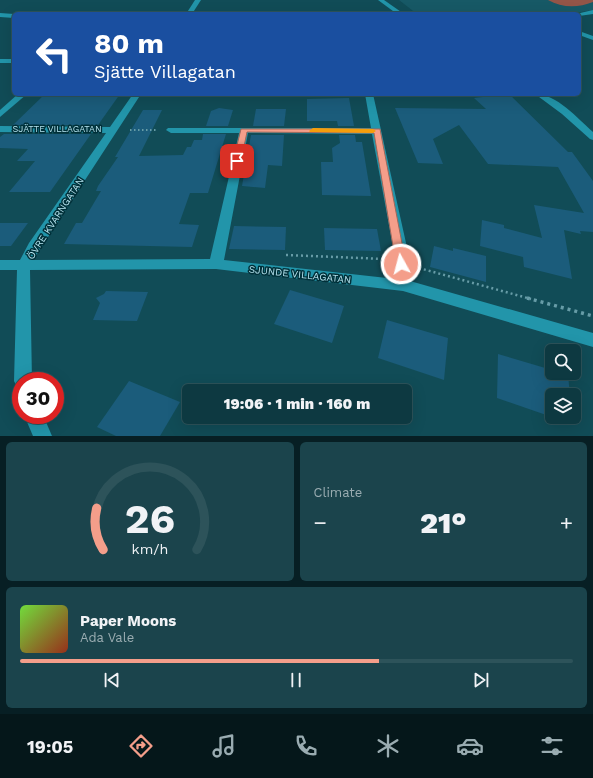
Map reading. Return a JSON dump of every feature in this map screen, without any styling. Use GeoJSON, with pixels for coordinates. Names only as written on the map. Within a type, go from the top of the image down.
{"type":"FeatureCollection","features":[{"type":"Feature","properties":{"kind":"street"},"geometry":{"type":"LineString","coordinates":[[190,12],[198,0]]}},
{"type":"Feature","properties":{"kind":"street"},"geometry":{"type":"LineString","coordinates":[[381,0],[398,12]]}},
{"type":"Feature","properties":{"kind":"street"},"geometry":{"type":"LineString","coordinates":[[581,14],[593,12]]}},
{"type":"Feature","properties":{"kind":"street"},"geometry":{"type":"LineString","coordinates":[[0,15],[12,16]]}},
{"type":"Feature","properties":{"kind":"street"},"geometry":{"type":"LineString","coordinates":[[581,34],[593,38]]}},
{"type":"Feature","properties":{"kind":"street"},"geometry":{"type":"LineString","coordinates":[[0,60],[12,61]]}},
{"type":"Feature","properties":{"kind":"street"},"geometry":{"type":"LineString","coordinates":[[0,114],[21,96]]}},
{"type":"Feature","properties":{"kind":"street","name":"ÖVRE KVARNGATAN"},"geometry":{"type":"LineString","coordinates":[[23,372],[22,282],[24,266],[34,246],[136,96]]}},
{"type":"Feature","properties":{"kind":"street"},"geometry":{"type":"LineString","coordinates":[[369,96],[401,252],[403,285]]}},
{"type":"Feature","properties":{"kind":"street"},"geometry":{"type":"LineString","coordinates":[[542,96],[565,112],[593,137]]}},
{"type":"Feature","properties":{"kind":"street","name":"SJÄTTE VILLAGATAN"},"geometry":{"type":"LineString","coordinates":[[0,129],[114,130]]}},
{"type":"Feature","properties":{"kind":"street"},"geometry":{"type":"LineString","coordinates":[[171,130],[377,131]]}},
{"type":"Feature","properties":{"kind":"street"},"geometry":{"type":"LineString","coordinates":[[216,264],[244,130]]}},
{"type":"Feature","properties":{"kind":"street","name":"SJUNDE VILLAGATAN"},"geometry":{"type":"LineString","coordinates":[[0,265],[216,264],[403,285],[593,340]]}},
{"type":"Feature","properties":{"kind":"street"},"geometry":{"type":"LineString","coordinates":[[37,424],[43,436]]}},
{"type":"Feature","properties":{"kind":"path"},"geometry":{"type":"LineString","coordinates":[[114,130],[150,130]]}},
{"type":"Feature","properties":{"kind":"shaded area"},"geometry":{"type":"Polygon","coordinates":[[[399,0],[593,0],[593,10],[580,12],[414,12],[399,0]]]}},
{"type":"Feature","properties":{"kind":"shaded area"},"geometry":{"type":"Polygon","coordinates":[[[548,0],[593,0],[593,2],[576,6],[564,6],[548,0]]]}},
{"type":"Feature","properties":{"kind":"building"},"geometry":{"type":"Polygon","coordinates":[[[43,96],[119,96],[98,125],[13,125],[43,96]]]}},
{"type":"Feature","properties":{"kind":"building"},"geometry":{"type":"Polygon","coordinates":[[[511,96],[568,152],[572,152],[593,181],[593,232],[580,231],[581,234],[564,230],[572,279],[524,267],[523,257],[480,246],[482,220],[504,225],[504,228],[542,238],[534,205],[584,213],[558,167],[488,164],[459,125],[433,139],[443,164],[418,163],[395,108],[486,109],[474,98],[511,96]]]}},
{"type":"Feature","properties":{"kind":"building"},"geometry":{"type":"Polygon","coordinates":[[[349,98],[354,126],[338,126],[337,121],[307,121],[307,99],[349,98]]]}},
{"type":"Feature","properties":{"kind":"building"},"geometry":{"type":"Polygon","coordinates":[[[219,108],[233,110],[228,126],[206,126],[211,111],[219,108]]]}},
{"type":"Feature","properties":{"kind":"building"},"geometry":{"type":"Polygon","coordinates":[[[256,109],[286,109],[284,126],[253,126],[256,109]]]}},
{"type":"Feature","properties":{"kind":"building"},"geometry":{"type":"Polygon","coordinates":[[[143,110],[162,110],[139,156],[183,155],[187,147],[191,147],[194,140],[202,140],[203,134],[226,134],[208,193],[190,193],[179,224],[199,225],[192,247],[64,244],[76,223],[82,223],[101,191],[96,191],[118,157],[115,157],[143,110]]]}},
{"type":"Feature","properties":{"kind":"building"},"geometry":{"type":"Polygon","coordinates":[[[4,134],[91,134],[50,192],[9,192],[35,161],[17,161],[28,149],[0,148],[0,137],[4,134]]]}},
{"type":"Feature","properties":{"kind":"building"},"geometry":{"type":"Polygon","coordinates":[[[251,135],[284,135],[282,166],[268,165],[265,188],[242,186],[251,135]]]}},
{"type":"Feature","properties":{"kind":"building"},"geometry":{"type":"Polygon","coordinates":[[[339,135],[355,135],[356,142],[362,142],[371,196],[322,195],[321,162],[333,162],[332,148],[340,143],[339,135]]]}},
{"type":"Feature","properties":{"kind":"building"},"geometry":{"type":"Polygon","coordinates":[[[0,223],[28,223],[11,246],[0,246],[0,223]]]}},
{"type":"Feature","properties":{"kind":"building"},"geometry":{"type":"Polygon","coordinates":[[[234,226],[286,227],[285,250],[229,249],[234,226]]]}},
{"type":"Feature","properties":{"kind":"building"},"geometry":{"type":"Polygon","coordinates":[[[324,228],[377,229],[381,251],[325,250],[324,228]]]}},
{"type":"Feature","properties":{"kind":"building"},"geometry":{"type":"Polygon","coordinates":[[[434,246],[453,251],[453,248],[486,256],[486,282],[430,267],[434,246]]]}},
{"type":"Feature","properties":{"kind":"building"},"geometry":{"type":"Polygon","coordinates":[[[290,290],[344,306],[332,343],[274,324],[290,290]]]}},
{"type":"Feature","properties":{"kind":"building"},"geometry":{"type":"Polygon","coordinates":[[[106,291],[148,292],[137,321],[93,320],[100,303],[96,298],[104,294],[106,291]]]}},
{"type":"Feature","properties":{"kind":"building"},"geometry":{"type":"Polygon","coordinates":[[[387,320],[448,338],[444,380],[378,358],[387,320]]]}},
{"type":"Feature","properties":{"kind":"building"},"geometry":{"type":"Polygon","coordinates":[[[498,354],[545,368],[545,380],[568,380],[569,388],[545,388],[545,415],[497,398],[498,354]]]}},
{"type":"Feature","properties":{"kind":"building"},"geometry":{"type":"Polygon","coordinates":[[[129,381],[180,402],[160,436],[116,436],[97,427],[129,381]]]}},
{"type":"Feature","properties":{"kind":"slow traffic"},"geometry":{"type":"LineString","coordinates":[[313,131],[373,131]]}},
{"type":"Feature","properties":{"kind":"route"},"geometry":{"type":"LineString","coordinates":[[237,161],[244,130],[377,131],[401,252],[401,264]]}}]}
